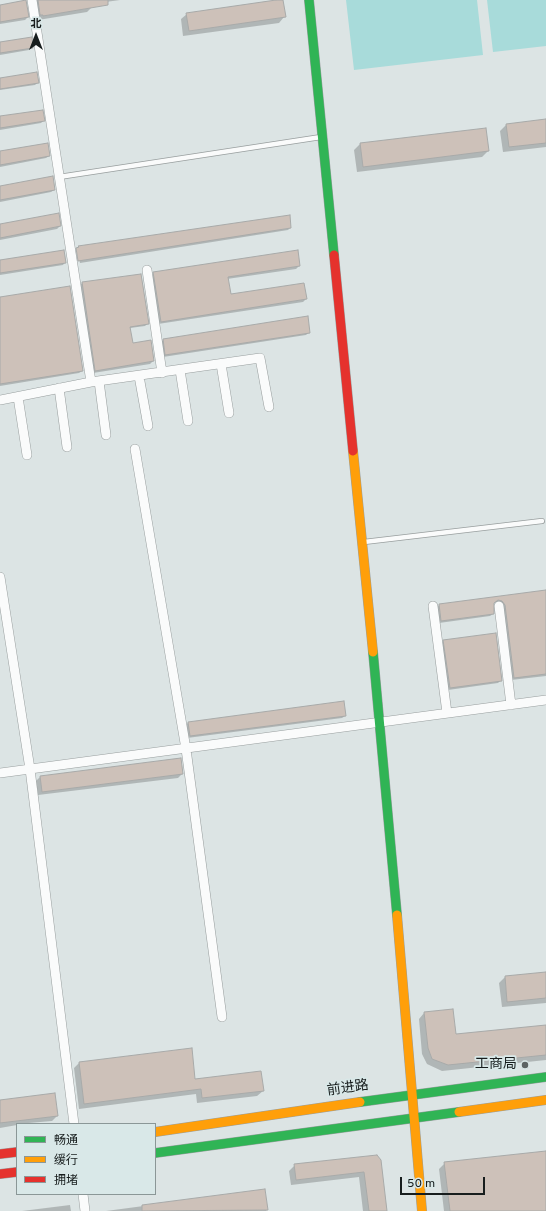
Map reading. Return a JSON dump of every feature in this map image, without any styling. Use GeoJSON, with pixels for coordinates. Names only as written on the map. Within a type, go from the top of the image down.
{"type":"FeatureCollection","features":[{"type":"Feature","properties":{"kind":"street"},"geometry":{"type":"LineString","coordinates":[[32,0],[59,177],[106,435]]}},
{"type":"Feature","properties":{"kind":"street"},"geometry":{"type":"LineString","coordinates":[[309,0],[380,722],[422,1211]]}},
{"type":"Feature","properties":{"kind":"street"},"geometry":{"type":"LineString","coordinates":[[147,270],[162,373]]}},
{"type":"Feature","properties":{"kind":"street"},"geometry":{"type":"LineString","coordinates":[[0,400],[95,381],[162,373],[260,358],[269,407]]}},
{"type":"Feature","properties":{"kind":"street"},"geometry":{"type":"LineString","coordinates":[[221,364],[229,413]]}},
{"type":"Feature","properties":{"kind":"street"},"geometry":{"type":"LineString","coordinates":[[180,370],[188,421]]}},
{"type":"Feature","properties":{"kind":"street"},"geometry":{"type":"LineString","coordinates":[[139,376],[148,426]]}},
{"type":"Feature","properties":{"kind":"street"},"geometry":{"type":"LineString","coordinates":[[58,388],[67,447]]}},
{"type":"Feature","properties":{"kind":"street"},"geometry":{"type":"LineString","coordinates":[[18,397],[27,455]]}},
{"type":"Feature","properties":{"kind":"street"},"geometry":{"type":"LineString","coordinates":[[135,449],[186,749],[222,1017]]}},
{"type":"Feature","properties":{"kind":"street"},"geometry":{"type":"LineString","coordinates":[[0,577],[30,769],[74,1123]]}},
{"type":"Feature","properties":{"kind":"street"},"geometry":{"type":"LineString","coordinates":[[433,606],[447,714]]}},
{"type":"Feature","properties":{"kind":"street"},"geometry":{"type":"LineString","coordinates":[[499,606],[511,705]]}},
{"type":"Feature","properties":{"kind":"street"},"geometry":{"type":"LineString","coordinates":[[0,773],[546,700]]}},
{"type":"Feature","properties":{"kind":"street","name":"前进路"},"geometry":{"type":"LineString","coordinates":[[156,1132],[412,1094],[546,1077]]}},
{"type":"Feature","properties":{"kind":"street"},"geometry":{"type":"LineString","coordinates":[[156,1153],[546,1100]]}},
{"type":"Feature","properties":{"kind":"street"},"geometry":{"type":"LineString","coordinates":[[0,1154],[16,1152]]}},
{"type":"Feature","properties":{"kind":"street"},"geometry":{"type":"LineString","coordinates":[[0,1174],[16,1172]]}},
{"type":"Feature","properties":{"kind":"street"},"geometry":{"type":"LineString","coordinates":[[83,1195],[85,1211]]}},
{"type":"Feature","properties":{"kind":"lane"},"geometry":{"type":"LineString","coordinates":[[59,177],[322,137]]}},
{"type":"Feature","properties":{"kind":"lane"},"geometry":{"type":"LineString","coordinates":[[362,542],[542,521]]}},
{"type":"Feature","properties":{"kind":"shaded area"},"geometry":{"type":"Polygon","coordinates":[[[346,0],[477,0],[483,55],[354,70],[346,0]]]}},
{"type":"Feature","properties":{"kind":"shaded area"},"geometry":{"type":"Polygon","coordinates":[[[487,0],[546,0],[546,46],[493,52],[487,0]]]}},
{"type":"Feature","properties":{"kind":"building"},"geometry":{"type":"Polygon","coordinates":[[[26,0],[29,17],[0,22],[0,5],[26,0]]]}},
{"type":"Feature","properties":{"kind":"building"},"geometry":{"type":"Polygon","coordinates":[[[38,0],[108,0],[108,5],[43,16],[40,15],[38,0]]]}},
{"type":"Feature","properties":{"kind":"building"},"geometry":{"type":"Polygon","coordinates":[[[283,0],[286,17],[189,31],[186,13],[283,0]]]}},
{"type":"Feature","properties":{"kind":"building"},"geometry":{"type":"Polygon","coordinates":[[[32,37],[33,48],[0,53],[0,42],[32,37]]]}},
{"type":"Feature","properties":{"kind":"building"},"geometry":{"type":"Polygon","coordinates":[[[37,72],[39,83],[0,89],[0,78],[37,72]]]}},
{"type":"Feature","properties":{"kind":"building"},"geometry":{"type":"Polygon","coordinates":[[[43,110],[45,121],[0,128],[0,116],[43,110]]]}},
{"type":"Feature","properties":{"kind":"building"},"geometry":{"type":"Polygon","coordinates":[[[546,119],[546,143],[509,147],[506,124],[546,119]]]}},
{"type":"Feature","properties":{"kind":"building"},"geometry":{"type":"Polygon","coordinates":[[[486,128],[489,151],[363,167],[360,143],[486,128]]]}},
{"type":"Feature","properties":{"kind":"building"},"geometry":{"type":"Polygon","coordinates":[[[48,143],[50,156],[0,165],[0,151],[48,143]]]}},
{"type":"Feature","properties":{"kind":"building"},"geometry":{"type":"Polygon","coordinates":[[[53,176],[55,190],[0,200],[0,186],[53,176]]]}},
{"type":"Feature","properties":{"kind":"building"},"geometry":{"type":"Polygon","coordinates":[[[59,213],[61,226],[0,238],[0,224],[59,213]]]}},
{"type":"Feature","properties":{"kind":"building"},"geometry":{"type":"Polygon","coordinates":[[[290,215],[291,228],[78,261],[76,248],[79,247],[78,246],[290,215]]]}},
{"type":"Feature","properties":{"kind":"building"},"geometry":{"type":"Polygon","coordinates":[[[64,250],[66,263],[0,273],[0,260],[64,250]]]}},
{"type":"Feature","properties":{"kind":"building"},"geometry":{"type":"Polygon","coordinates":[[[298,250],[300,266],[228,277],[231,294],[304,283],[307,299],[161,322],[153,272],[298,250]]]}},
{"type":"Feature","properties":{"kind":"building"},"geometry":{"type":"Polygon","coordinates":[[[141,274],[149,324],[130,327],[133,343],[151,340],[154,361],[95,371],[82,282],[141,274]]]}},
{"type":"Feature","properties":{"kind":"building"},"geometry":{"type":"Polygon","coordinates":[[[70,286],[83,371],[0,384],[0,297],[70,286]]]}},
{"type":"Feature","properties":{"kind":"building"},"geometry":{"type":"Polygon","coordinates":[[[308,316],[310,333],[165,355],[163,339],[308,316]]]}},
{"type":"Feature","properties":{"kind":"building"},"geometry":{"type":"Polygon","coordinates":[[[546,590],[546,674],[514,678],[505,605],[502,601],[498,600],[494,603],[494,614],[441,621],[439,604],[546,590]]]}},
{"type":"Feature","properties":{"kind":"building"},"geometry":{"type":"Polygon","coordinates":[[[496,633],[502,681],[450,688],[443,640],[496,633]]]}},
{"type":"Feature","properties":{"kind":"building"},"geometry":{"type":"Polygon","coordinates":[[[344,701],[346,716],[190,736],[188,722],[344,701]]]}},
{"type":"Feature","properties":{"kind":"building"},"geometry":{"type":"Polygon","coordinates":[[[181,758],[183,774],[42,792],[40,776],[181,758]]]}},
{"type":"Feature","properties":{"kind":"building"},"geometry":{"type":"Polygon","coordinates":[[[546,972],[546,998],[507,1002],[505,976],[546,972]]]}},
{"type":"Feature","properties":{"kind":"building"},"geometry":{"type":"Polygon","coordinates":[[[453,1009],[456,1034],[546,1025],[546,1055],[448,1065],[432,1059],[428,1048],[424,1012],[453,1009]]]}},
{"type":"Feature","properties":{"kind":"building"},"geometry":{"type":"Polygon","coordinates":[[[192,1048],[195,1079],[261,1071],[264,1091],[202,1098],[201,1089],[84,1104],[79,1062],[192,1048]]]}},
{"type":"Feature","properties":{"kind":"building"},"geometry":{"type":"Polygon","coordinates":[[[55,1093],[58,1116],[0,1123],[0,1100],[55,1093]]]}},
{"type":"Feature","properties":{"kind":"building"},"geometry":{"type":"Polygon","coordinates":[[[546,1151],[546,1211],[450,1211],[444,1162],[546,1151]]]}},
{"type":"Feature","properties":{"kind":"building"},"geometry":{"type":"Polygon","coordinates":[[[377,1155],[381,1160],[387,1211],[369,1211],[364,1172],[296,1180],[294,1164],[377,1155]]]}},
{"type":"Feature","properties":{"kind":"building"},"geometry":{"type":"Polygon","coordinates":[[[265,1189],[268,1210],[142,1211],[142,1205],[265,1189]]]}},
{"type":"Feature","properties":{"kind":"traffic: fast"},"geometry":{"type":"LineString","coordinates":[[309,0],[334,255]]}},
{"type":"Feature","properties":{"kind":"traffic: fast"},"geometry":{"type":"LineString","coordinates":[[373,652],[397,915]]}},
{"type":"Feature","properties":{"kind":"traffic: fast"},"geometry":{"type":"LineString","coordinates":[[360,1102],[546,1077]]}},
{"type":"Feature","properties":{"kind":"traffic: fast"},"geometry":{"type":"LineString","coordinates":[[156,1153],[459,1112]]}},
{"type":"Feature","properties":{"kind":"traffic: slow"},"geometry":{"type":"LineString","coordinates":[[353,451],[373,652]]}},
{"type":"Feature","properties":{"kind":"traffic: slow"},"geometry":{"type":"LineString","coordinates":[[397,915],[422,1211]]}},
{"type":"Feature","properties":{"kind":"traffic: slow"},"geometry":{"type":"LineString","coordinates":[[459,1112],[546,1100]]}},
{"type":"Feature","properties":{"kind":"traffic: slow"},"geometry":{"type":"LineString","coordinates":[[156,1132],[360,1102]]}},
{"type":"Feature","properties":{"kind":"traffic: jam"},"geometry":{"type":"LineString","coordinates":[[334,255],[353,451]]}},
{"type":"Feature","properties":{"kind":"traffic: jam"},"geometry":{"type":"LineString","coordinates":[[0,1154],[16,1152]]}},
{"type":"Feature","properties":{"kind":"traffic: jam"},"geometry":{"type":"LineString","coordinates":[[0,1174],[16,1172]]}},
{"type":"Feature","properties":{"kind":"place","name":"工商局"},"geometry":{"type":"Point","coordinates":[525,1065]}}]}
